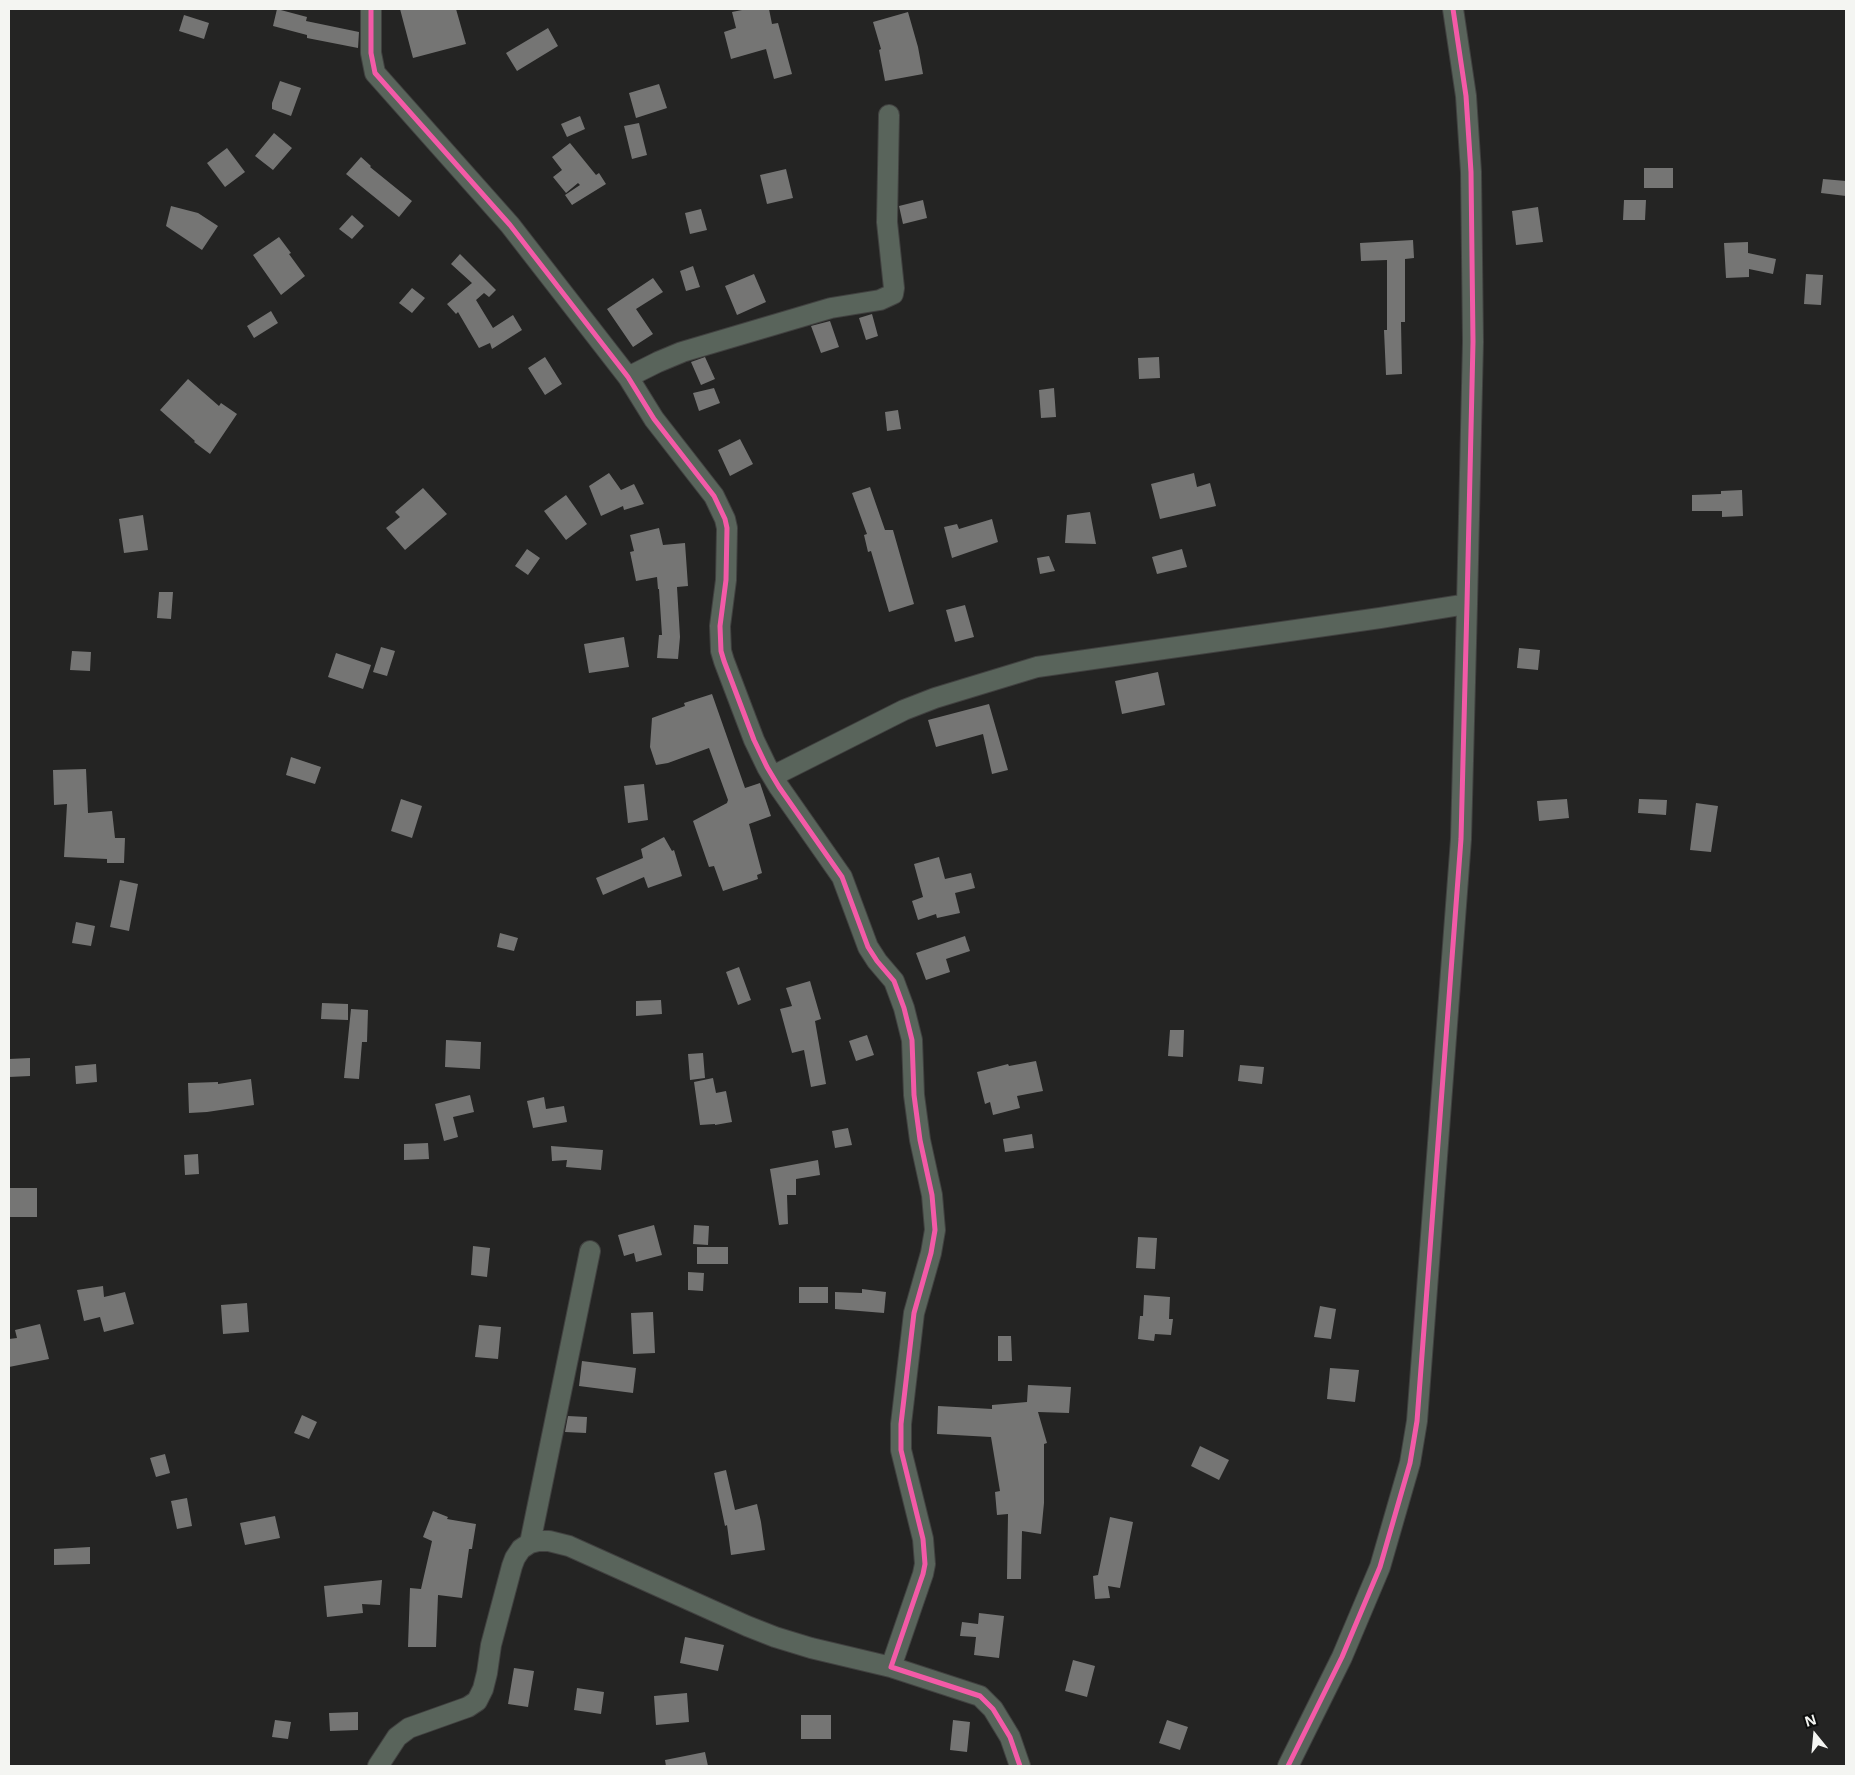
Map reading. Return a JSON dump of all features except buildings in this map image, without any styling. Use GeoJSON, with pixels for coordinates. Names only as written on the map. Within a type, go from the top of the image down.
{"type":"FeatureCollection","features":[{"type":"Feature","properties":{"kind":"street"},"geometry":{"type":"LineString","coordinates":[[371,9],[371,53],[375,72],[510,225],[628,377],[654,419],[714,496],[725,519],[727,536],[726,580],[720,626],[721,650],[754,740],[773,776],[842,877],[868,946],[877,961],[894,981],[904,1008],[912,1040],[914,1095],[920,1140],[932,1195],[935,1230],[931,1253],[914,1313],[900,1424],[901,1450],[923,1539],[924,1574],[891,1668]]}},
{"type":"Feature","properties":{"kind":"street"},"geometry":{"type":"LineString","coordinates":[[1288,1766],[1342,1657],[1380,1567],[1410,1463],[1421,1370],[1461,839],[1468,604],[1473,342],[1471,172],[1466,96],[1453,9]]}},
{"type":"Feature","properties":{"kind":"street"},"geometry":{"type":"LineString","coordinates":[[628,377],[682,352],[831,308],[880,300],[893,294],[887,222],[889,115]]}},
{"type":"Feature","properties":{"kind":"street"},"geometry":{"type":"LineString","coordinates":[[773,776],[904,710],[935,698],[1038,667],[1468,604]]}},
{"type":"Feature","properties":{"kind":"street"},"geometry":{"type":"LineString","coordinates":[[530,1543],[590,1251]]}},
{"type":"Feature","properties":{"kind":"street"},"geometry":{"type":"LineString","coordinates":[[378,1766],[391,1745],[409,1728],[468,1707],[477,1700],[483,1689],[491,1644],[512,1566],[521,1549],[530,1543],[549,1541],[569,1546],[747,1626],[811,1648],[891,1668],[980,1696],[993,1709],[1010,1737],[1020,1766]]}},
{"type":"Feature","properties":{"kind":"cycle path"},"geometry":{"type":"LineString","coordinates":[[371,9],[371,53],[375,73],[510,225],[628,377],[654,419],[714,496],[725,519],[727,528],[726,580],[720,626],[721,651],[724,661],[754,740],[767,767],[842,877],[868,947],[894,981],[904,1008],[912,1040],[914,1095],[920,1140],[932,1195],[935,1230],[931,1253],[914,1313],[901,1424],[901,1450],[923,1539],[925,1564],[891,1667],[980,1696],[993,1709],[1010,1737],[1020,1766]]}},
{"type":"Feature","properties":{"kind":"cycle path"},"geometry":{"type":"LineString","coordinates":[[1288,1766],[1342,1657],[1380,1567],[1410,1463],[1417,1421],[1461,839],[1467,604],[1473,342],[1471,172],[1466,96],[1453,9]]}}]}
